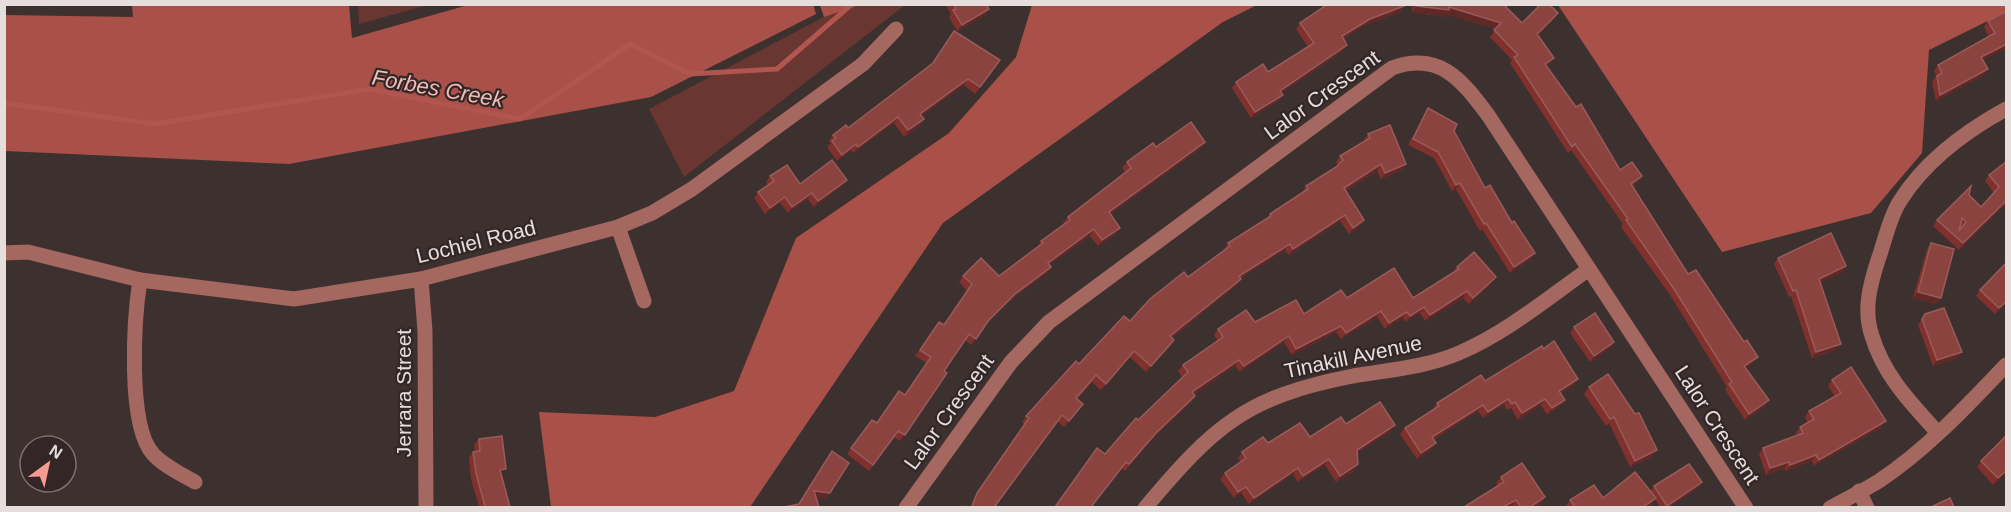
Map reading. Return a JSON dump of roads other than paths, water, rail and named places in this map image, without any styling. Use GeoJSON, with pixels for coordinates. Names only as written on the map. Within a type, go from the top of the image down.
{"type":"FeatureCollection","features":[{"type":"Feature","properties":{"kind":"street","name":"Lochiel Road"},"geometry":{"type":"LineString","coordinates":[[4,253],[28,252],[140,280],[294,299],[421,279],[618,227],[652,213],[692,189],[863,64],[896,29]]}},
{"type":"Feature","properties":{"kind":"street","name":"Lalor Crescent"},"geometry":{"type":"LineString","coordinates":[[906,507],[1011,362],[1049,322],[1392,68],[1416,61],[1444,69],[1471,92],[1746,507]]}},
{"type":"Feature","properties":{"kind":"street"},"geometry":{"type":"LineString","coordinates":[[1938,433],[1890,378],[1878,354],[1868,314],[1869,289],[1890,223],[1899,202],[1912,184],[1961,137],[2007,109]]}},
{"type":"Feature","properties":{"kind":"street"},"geometry":{"type":"LineString","coordinates":[[618,227],[644,301]]}},
{"type":"Feature","properties":{"kind":"street","name":"Tinakill Avenue"},"geometry":{"type":"LineString","coordinates":[[1145,507],[1207,438],[1256,404],[1317,383],[1435,361],[1460,353],[1531,310],[1589,269]]}},
{"type":"Feature","properties":{"kind":"street","name":"Jerrara Street"},"geometry":{"type":"LineString","coordinates":[[421,279],[425,331],[426,507]]}},
{"type":"Feature","properties":{"kind":"street"},"geometry":{"type":"LineString","coordinates":[[140,280],[136,311],[138,419],[152,453],[195,482]]}},
{"type":"Feature","properties":{"kind":"street"},"geometry":{"type":"LineString","coordinates":[[1830,507],[1878,481],[1938,433],[2007,365]]}},
{"type":"Feature","properties":{"kind":"street"},"geometry":{"type":"LineString","coordinates":[[1859,491],[1867,507]]}},
{"type":"Feature","properties":{"kind":"waterway","name":"Forbes Creek"},"geometry":{"type":"LineString","coordinates":[[4,103],[155,124],[370,89],[520,119],[630,44],[690,74],[777,69],[852,4]]}}]}
